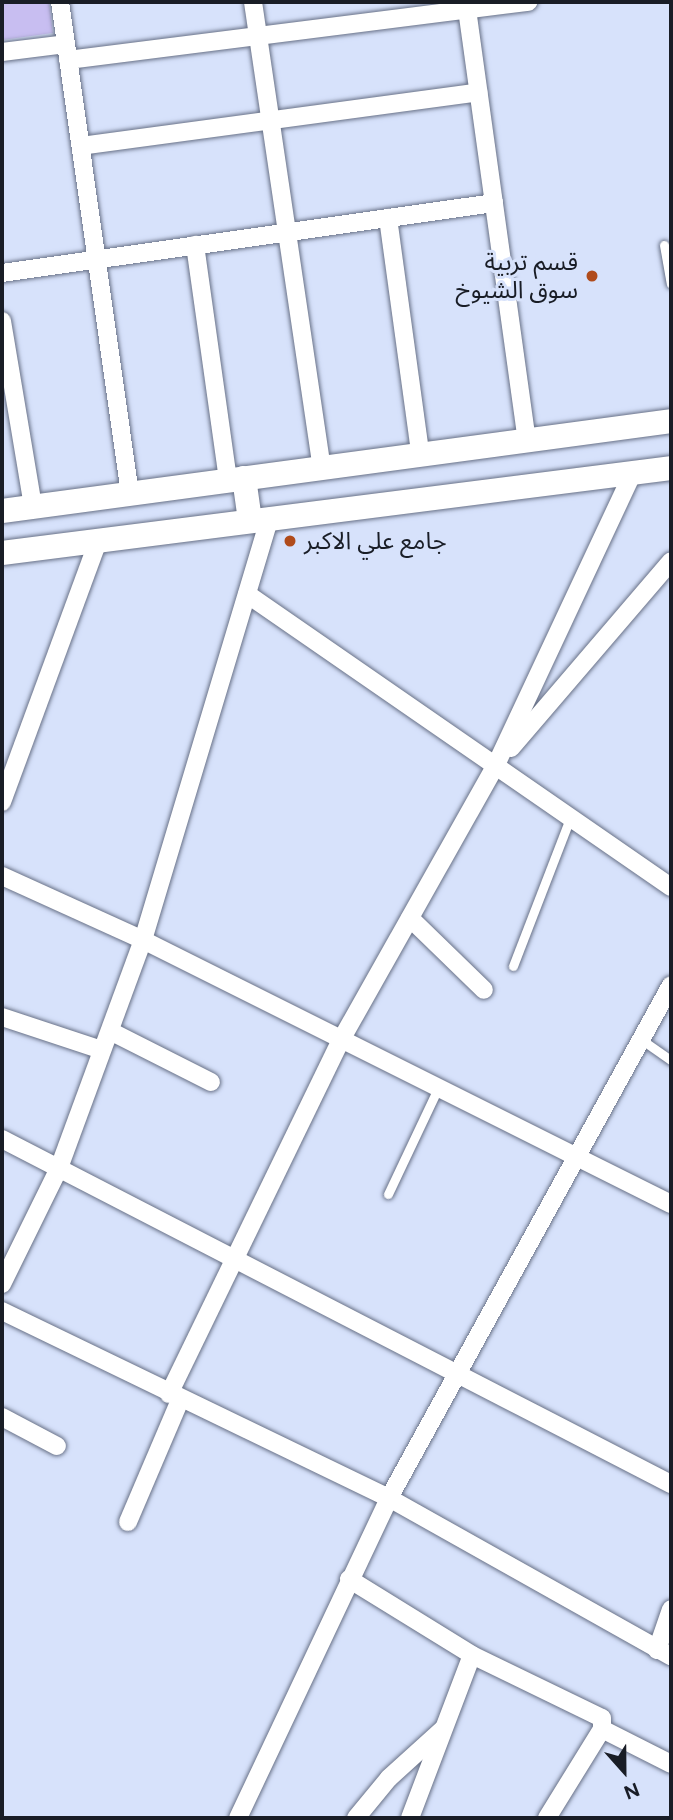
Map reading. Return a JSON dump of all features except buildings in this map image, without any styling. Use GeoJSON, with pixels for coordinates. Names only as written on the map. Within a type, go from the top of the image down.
{"type":"FeatureCollection","features":[{"type":"Feature","properties":{"kind":"street"},"geometry":{"type":"LineString","coordinates":[[60,2],[130,493]]}},
{"type":"Feature","properties":{"kind":"street"},"geometry":{"type":"LineString","coordinates":[[253,2],[322,467]]}},
{"type":"Feature","properties":{"kind":"street"},"geometry":{"type":"LineString","coordinates":[[2,52],[67,52],[258,33],[466,6],[528,2]]}},
{"type":"Feature","properties":{"kind":"street"},"geometry":{"type":"LineString","coordinates":[[466,6],[527,439]]}},
{"type":"Feature","properties":{"kind":"street"},"geometry":{"type":"LineString","coordinates":[[81,146],[478,92]]}},
{"type":"Feature","properties":{"kind":"street"},"geometry":{"type":"LineString","coordinates":[[2,273],[494,203]]}},
{"type":"Feature","properties":{"kind":"street"},"geometry":{"type":"LineString","coordinates":[[388,218],[420,453]]}},
{"type":"Feature","properties":{"kind":"street"},"geometry":{"type":"LineString","coordinates":[[2,1284],[59,1168],[143,940],[247,594],[260,519],[236,479],[195,245]]}},
{"type":"Feature","properties":{"kind":"street"},"geometry":{"type":"LineString","coordinates":[[2,321],[33,507]]}},
{"type":"Feature","properties":{"kind":"street"},"geometry":{"type":"LineString","coordinates":[[2,511],[671,421]]}},
{"type":"Feature","properties":{"kind":"street"},"geometry":{"type":"LineString","coordinates":[[2,553],[671,468]]}},
{"type":"Feature","properties":{"kind":"street"},"geometry":{"type":"LineString","coordinates":[[128,1522],[232,1256],[341,1040],[495,767],[633,473]]}},
{"type":"Feature","properties":{"kind":"street"},"geometry":{"type":"LineString","coordinates":[[2,802],[99,539]]}},
{"type":"Feature","properties":{"kind":"street"},"geometry":{"type":"LineString","coordinates":[[495,767],[671,561]]}},
{"type":"Feature","properties":{"kind":"street"},"geometry":{"type":"LineString","coordinates":[[247,594],[671,887]]}},
{"type":"Feature","properties":{"kind":"street"},"geometry":{"type":"LineString","coordinates":[[2,876],[143,940],[671,1205]]}},
{"type":"Feature","properties":{"kind":"street"},"geometry":{"type":"LineString","coordinates":[[410,918],[484,990]]}},
{"type":"Feature","properties":{"kind":"street"},"geometry":{"type":"LineString","coordinates":[[238,1818],[389,1498],[671,985]]}},
{"type":"Feature","properties":{"kind":"street"},"geometry":{"type":"LineString","coordinates":[[2,1017],[102,1050]]}},
{"type":"Feature","properties":{"kind":"street"},"geometry":{"type":"LineString","coordinates":[[110,1031],[211,1082]]}},
{"type":"Feature","properties":{"kind":"street"},"geometry":{"type":"LineString","coordinates":[[2,1139],[458,1371],[671,1484]]}},
{"type":"Feature","properties":{"kind":"street"},"geometry":{"type":"LineString","coordinates":[[2,1311],[175,1397],[389,1498],[664,1653],[671,1609]]}},
{"type":"Feature","properties":{"kind":"street"},"geometry":{"type":"LineString","coordinates":[[2,1417],[57,1446]]}},
{"type":"Feature","properties":{"kind":"street"},"geometry":{"type":"LineString","coordinates":[[349,1579],[472,1656],[602,1718],[603,1729],[547,1818]]}},
{"type":"Feature","properties":{"kind":"street"},"geometry":{"type":"LineString","coordinates":[[410,1818],[472,1656]]}},
{"type":"Feature","properties":{"kind":"street"},"geometry":{"type":"LineString","coordinates":[[356,1818],[389,1779],[447,1726]]}},
{"type":"Feature","properties":{"kind":"street"},"geometry":{"type":"LineString","coordinates":[[603,1729],[671,1764]]}},
{"type":"Feature","properties":{"kind":"lane"},"geometry":{"type":"LineString","coordinates":[[664,245],[671,283]]}},
{"type":"Feature","properties":{"kind":"lane"},"geometry":{"type":"LineString","coordinates":[[513,966],[570,818]]}},
{"type":"Feature","properties":{"kind":"lane"},"geometry":{"type":"LineString","coordinates":[[642,1040],[671,1060]]}},
{"type":"Feature","properties":{"kind":"lane"},"geometry":{"type":"LineString","coordinates":[[388,1194],[438,1088]]}},
{"type":"Feature","properties":{"kind":"place","name":"قسم تربية سوق الشيوخ"},"geometry":{"type":"Point","coordinates":[592,276]}},
{"type":"Feature","properties":{"kind":"place","name":"جامع علي الاكبر"},"geometry":{"type":"Point","coordinates":[290,541]}}]}
